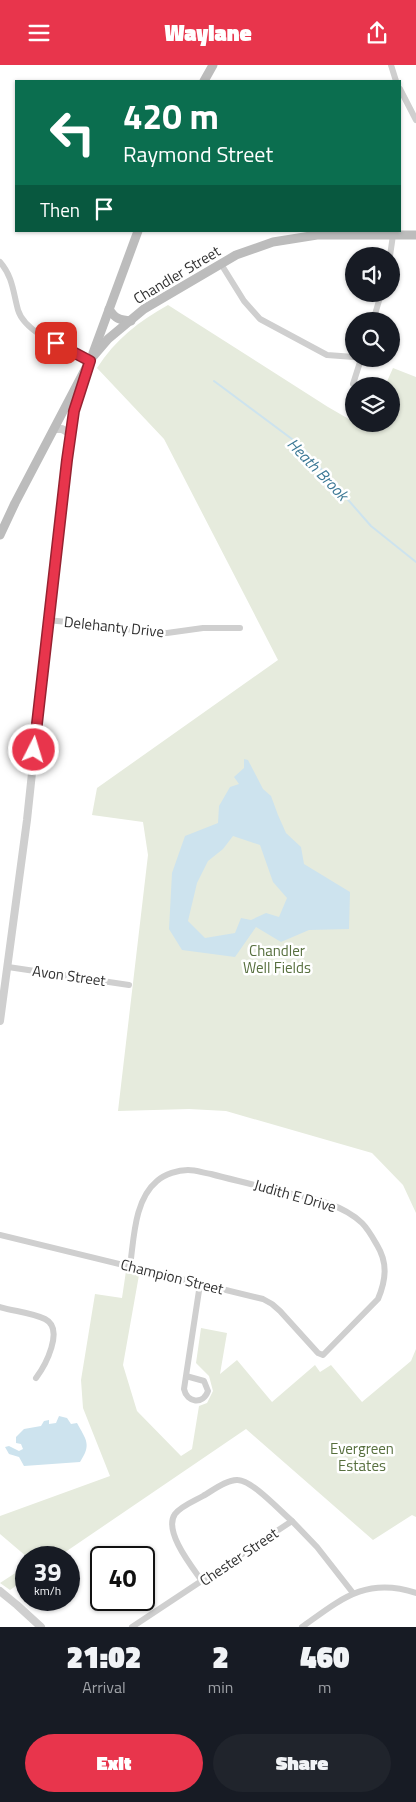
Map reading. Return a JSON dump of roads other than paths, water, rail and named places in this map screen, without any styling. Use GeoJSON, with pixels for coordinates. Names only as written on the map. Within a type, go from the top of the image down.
{"type":"FeatureCollection","features":[{"type":"Feature","properties":{"kind":"main road"},"geometry":{"type":"LineString","coordinates":[[205,80],[213,65]]}},
{"type":"Feature","properties":{"kind":"main road"},"geometry":{"type":"LineString","coordinates":[[90,361],[138,232]]}},
{"type":"Feature","properties":{"kind":"main road","name":"Chandler Street"},"geometry":{"type":"LineString","coordinates":[[0,535],[14,503],[90,361],[108,339],[144,309],[221,264],[258,246],[294,237],[317,235],[416,235]]}},
{"type":"Feature","properties":{"kind":"main road","name":"Chandler Street"},"geometry":{"type":"LineString","coordinates":[[109,309],[114,317],[120,320],[131,321]]}},
{"type":"Feature","properties":{"kind":"street"},"geometry":{"type":"LineString","coordinates":[[391,65],[396,80]]}},
{"type":"Feature","properties":{"kind":"street"},"geometry":{"type":"LineString","coordinates":[[401,91],[416,120]]}},
{"type":"Feature","properties":{"kind":"street"},"geometry":{"type":"LineString","coordinates":[[391,247],[392,235]]}},
{"type":"Feature","properties":{"kind":"street"},"geometry":{"type":"LineString","coordinates":[[0,263],[12,280],[18,310],[22,319],[30,328],[90,361],[79,394],[71,434],[47,620],[27,820],[0,1021]]}},
{"type":"Feature","properties":{"kind":"street"},"geometry":{"type":"LineString","coordinates":[[221,264],[244,301],[260,319],[327,355],[345,356]]}},
{"type":"Feature","properties":{"kind":"street"},"geometry":{"type":"LineString","coordinates":[[54,429],[62,429],[71,434]]}},
{"type":"Feature","properties":{"kind":"street","name":"Delehanty Drive"},"geometry":{"type":"LineString","coordinates":[[47,620],[152,633],[203,628],[240,628]]}},
{"type":"Feature","properties":{"kind":"street","name":"Avon Street"},"geometry":{"type":"LineString","coordinates":[[8,967],[129,985]]}},
{"type":"Feature","properties":{"kind":"street","name":"Judith E Drive"},"geometry":{"type":"LineString","coordinates":[[130,1266],[138,1217],[146,1192],[156,1181],[176,1171],[189,1170],[242,1181],[339,1208],[362,1223],[372,1236],[385,1263],[386,1274],[378,1299],[323,1355]]}},
{"type":"Feature","properties":{"kind":"street","name":"Champion Street"},"geometry":{"type":"LineString","coordinates":[[0,1235],[252,1296],[272,1304],[318,1353],[323,1355]]}},
{"type":"Feature","properties":{"kind":"street"},"geometry":{"type":"LineString","coordinates":[[186,1376],[204,1381],[208,1391],[204,1398],[197,1401],[190,1399],[184,1389],[200,1284]]}},
{"type":"Feature","properties":{"kind":"street"},"geometry":{"type":"LineString","coordinates":[[0,1307],[45,1319],[52,1326],[53,1339],[48,1360],[36,1377]]}},
{"type":"Feature","properties":{"kind":"street"},"geometry":{"type":"LineString","coordinates":[[202,1581],[172,1533],[173,1517],[184,1506],[236,1480],[251,1486],[292,1521]]}},
{"type":"Feature","properties":{"kind":"street","name":"Chester Street"},"geometry":{"type":"LineString","coordinates":[[132,1627],[292,1521],[318,1547],[353,1593]]}},
{"type":"Feature","properties":{"kind":"street"},"geometry":{"type":"LineString","coordinates":[[302,1627],[342,1599],[366,1589],[398,1588],[416,1593]]}},
{"type":"Feature","properties":{"kind":"street"},"geometry":{"type":"LineString","coordinates":[[0,1591],[41,1627]]}},
{"type":"Feature","properties":{"kind":"water"},"geometry":{"type":"Polygon","coordinates":[[[244,759],[248,760],[263,789],[271,796],[286,833],[301,847],[304,864],[350,892],[349,929],[309,930],[281,942],[256,927],[235,957],[182,950],[169,929],[172,873],[185,836],[218,823],[219,806],[230,787],[239,784],[234,777],[244,768],[244,759]],[[233,836],[223,849],[208,861],[197,883],[188,921],[205,938],[235,933],[241,918],[251,920],[266,913],[279,917],[287,898],[273,882],[260,845],[233,836]]]}},
{"type":"Feature","properties":{"kind":"water"},"geometry":{"type":"Polygon","coordinates":[[[59,1416],[67,1418],[71,1424],[77,1423],[85,1438],[86,1451],[80,1462],[24,1466],[19,1457],[9,1454],[5,1447],[9,1446],[19,1451],[23,1449],[21,1444],[16,1443],[16,1437],[24,1429],[41,1426],[44,1421],[49,1420],[49,1424],[56,1423],[59,1416]]]}},
{"type":"Feature","properties":{"kind":"waterway","name":"Heath Brook"},"geometry":{"type":"LineString","coordinates":[[214,381],[300,445],[371,526],[416,562]]}},
{"type":"Feature","properties":{"kind":"park label","name":"Chandler Well Fields"},"geometry":{"type":"Point","coordinates":[277,960]}},
{"type":"Feature","properties":{"kind":"park label","name":"Evergreen Estates"},"geometry":{"type":"Point","coordinates":[362,1458]}}]}
